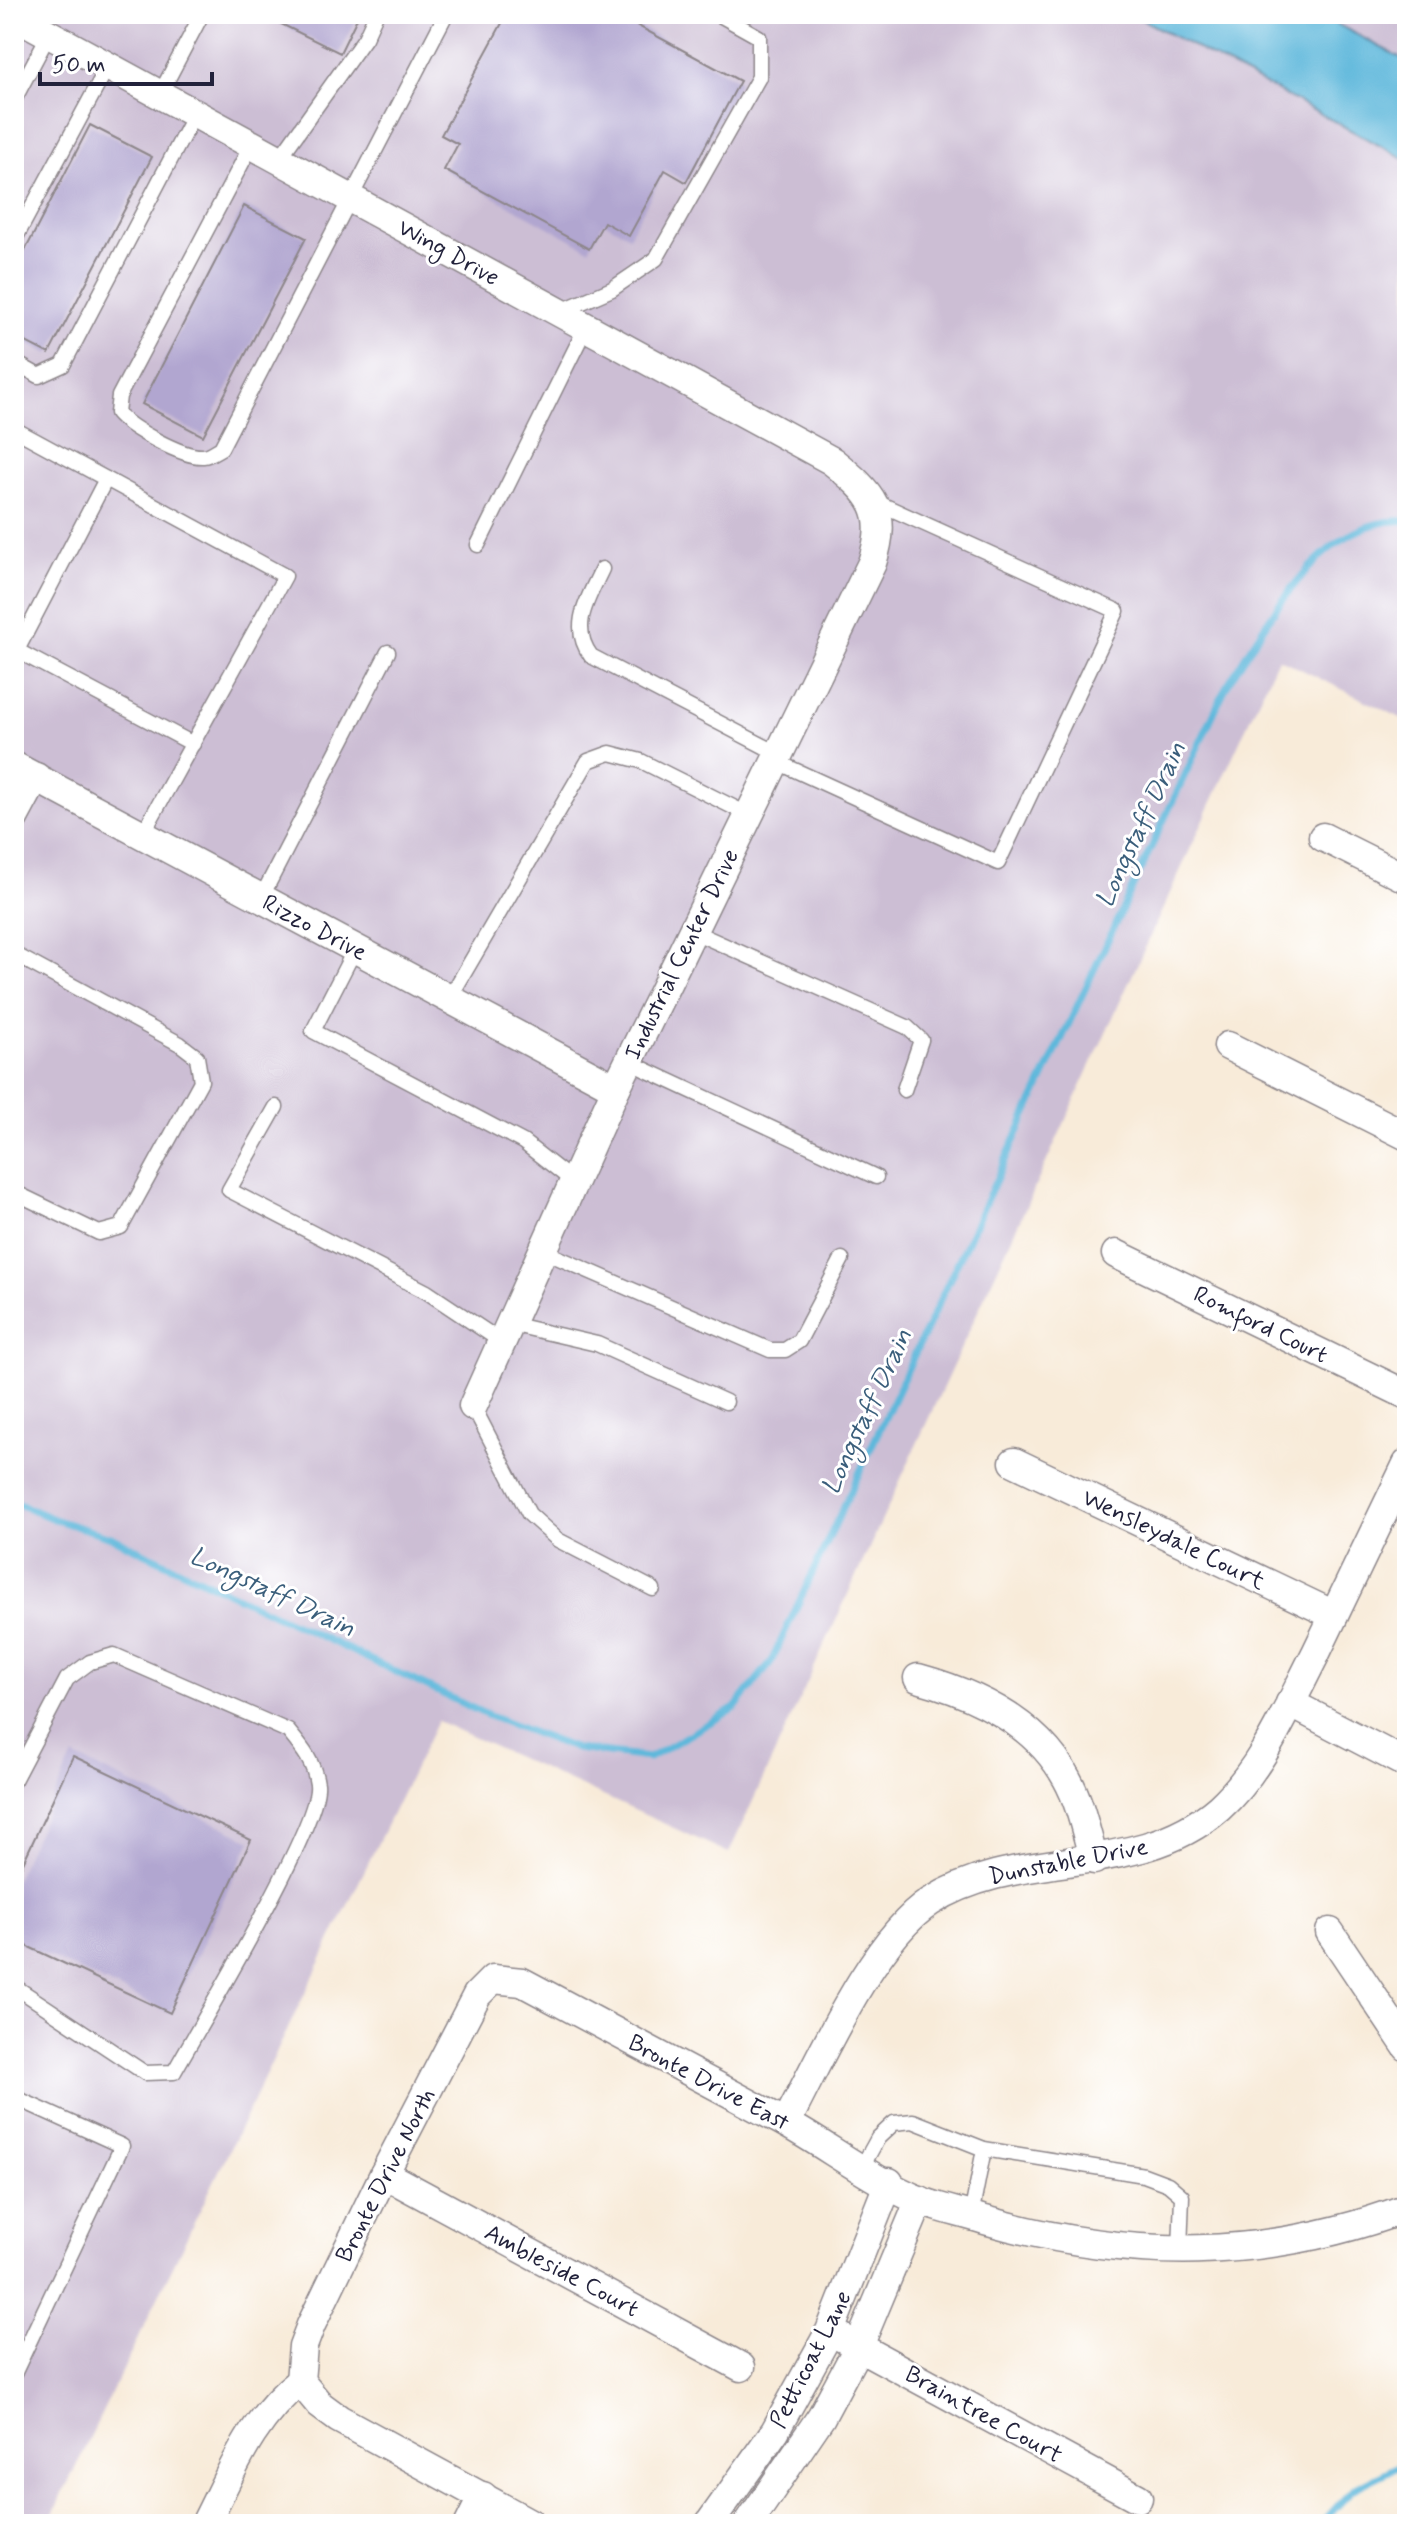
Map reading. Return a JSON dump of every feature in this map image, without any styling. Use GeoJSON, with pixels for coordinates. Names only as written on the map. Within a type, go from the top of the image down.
{"type":"FeatureCollection","features":[{"type":"Feature","properties":{"kind":"street","name":"Wing Drive"},"geometry":{"type":"LineString","coordinates":[[14,15],[832,461],[874,501]]}},
{"type":"Feature","properties":{"kind":"street","name":"Industrial Center Drive"},"geometry":{"type":"LineString","coordinates":[[473,1406],[616,1088],[872,563],[880,537],[874,501]]}},
{"type":"Feature","properties":{"kind":"street","name":"Rizzo Drive"},"geometry":{"type":"LineString","coordinates":[[25,772],[616,1088]]}},
{"type":"Feature","properties":{"kind":"street"},"geometry":{"type":"LineString","coordinates":[[14,818],[25,772]]}},
{"type":"Feature","properties":{"kind":"street"},"geometry":{"type":"LineString","coordinates":[[1323,837],[1407,879]]}},
{"type":"Feature","properties":{"kind":"street"},"geometry":{"type":"LineString","coordinates":[[1228,1046],[1407,1136]]}},
{"type":"Feature","properties":{"kind":"street","name":"Romford Court"},"geometry":{"type":"LineString","coordinates":[[1116,1254],[1407,1395]]}},
{"type":"Feature","properties":{"kind":"street","name":"Wensleydale Court"},"geometry":{"type":"LineString","coordinates":[[1014,1462],[1334,1615]]}},
{"type":"Feature","properties":{"kind":"street","name":"Dunstable Drive"},"geometry":{"type":"LineString","coordinates":[[786,2123],[864,1980],[900,1930],[928,1904],[962,1885],[996,1873],[1136,1851],[1170,1838],[1219,1807],[1258,1761],[1290,1703],[1407,1464]]}},
{"type":"Feature","properties":{"kind":"street"},"geometry":{"type":"LineString","coordinates":[[918,1678],[971,1695],[1020,1725],[1047,1750],[1077,1801],[1094,1860]]}},
{"type":"Feature","properties":{"kind":"street"},"geometry":{"type":"LineString","coordinates":[[1290,1703],[1407,1764]]}},
{"type":"Feature","properties":{"kind":"street"},"geometry":{"type":"LineString","coordinates":[[1330,1932],[1407,2047]]}},
{"type":"Feature","properties":{"kind":"street","name":"Bronte Drive East"},"geometry":{"type":"LineString","coordinates":[[493,1979],[522,1982],[786,2123],[920,2200],[971,2216],[1087,2244],[1180,2250],[1281,2244],[1358,2226],[1407,2208]]}},
{"type":"Feature","properties":{"kind":"street","name":"Bronte Drive North"},"geometry":{"type":"LineString","coordinates":[[300,2381],[303,2346],[311,2325],[384,2174],[477,1995],[493,1979]]}},
{"type":"Feature","properties":{"kind":"street","name":"Ambleside Court"},"geometry":{"type":"LineString","coordinates":[[384,2174],[741,2367]]}},
{"type":"Feature","properties":{"kind":"street","name":"Petticoat Lane"},"geometry":{"type":"LineString","coordinates":[[709,2524],[775,2431],[830,2331],[889,2182]]}},
{"type":"Feature","properties":{"kind":"street","name":"Petticoat Lane"},"geometry":{"type":"LineString","coordinates":[[748,2524],[821,2417],[859,2346],[920,2200]]}},
{"type":"Feature","properties":{"kind":"street","name":"Braintree Court"},"geometry":{"type":"LineString","coordinates":[[830,2331],[1138,2498]]}},
{"type":"Feature","properties":{"kind":"street"},"geometry":{"type":"LineString","coordinates":[[205,2524],[256,2424],[268,2408],[300,2381],[320,2405],[339,2419],[532,2524]]}},
{"type":"Feature","properties":{"kind":"street"},"geometry":{"type":"LineString","coordinates":[[469,2524],[483,2496]]}},
{"type":"Feature","properties":{"kind":"lane"},"geometry":{"type":"LineString","coordinates":[[160,94],[202,14]]}},
{"type":"Feature","properties":{"kind":"lane"},"geometry":{"type":"LineString","coordinates":[[279,159],[365,38],[376,14]]}},
{"type":"Feature","properties":{"kind":"lane"},"geometry":{"type":"LineString","coordinates":[[252,144],[119,396],[117,413],[126,423],[179,451],[204,456],[221,448],[446,14]]}},
{"type":"Feature","properties":{"kind":"lane"},"geometry":{"type":"LineString","coordinates":[[559,312],[612,289],[656,259],[759,77],[759,37],[718,14]]}},
{"type":"Feature","properties":{"kind":"lane"},"geometry":{"type":"LineString","coordinates":[[14,100],[49,34]]}},
{"type":"Feature","properties":{"kind":"lane"},"geometry":{"type":"LineString","coordinates":[[14,241],[108,66]]}},
{"type":"Feature","properties":{"kind":"lane"},"geometry":{"type":"LineString","coordinates":[[14,362],[39,376],[63,365],[195,113]]}},
{"type":"Feature","properties":{"kind":"lane"},"geometry":{"type":"LineString","coordinates":[[478,545],[586,327]]}},
{"type":"Feature","properties":{"kind":"lane"},"geometry":{"type":"LineString","coordinates":[[14,429],[285,576],[142,835]]}},
{"type":"Feature","properties":{"kind":"lane"},"geometry":{"type":"LineString","coordinates":[[106,479],[15,652],[193,744]]}},
{"type":"Feature","properties":{"kind":"lane"},"geometry":{"type":"LineString","coordinates":[[602,569],[582,612],[578,630],[580,642],[591,656],[777,758],[998,863],[1117,611],[874,501]]}},
{"type":"Feature","properties":{"kind":"lane"},"geometry":{"type":"LineString","coordinates":[[261,898],[388,652]]}},
{"type":"Feature","properties":{"kind":"lane"},"geometry":{"type":"LineString","coordinates":[[449,999],[588,761],[610,753],[641,761],[749,815]]}},
{"type":"Feature","properties":{"kind":"lane"},"geometry":{"type":"LineString","coordinates":[[692,931],[907,1027],[921,1040],[904,1090]]}},
{"type":"Feature","properties":{"kind":"lane"},"geometry":{"type":"LineString","coordinates":[[355,949],[313,1031],[523,1142],[574,1182]]}},
{"type":"Feature","properties":{"kind":"lane"},"geometry":{"type":"LineString","coordinates":[[14,954],[180,1044],[197,1057],[201,1081],[121,1227],[99,1233],[14,1192]]}},
{"type":"Feature","properties":{"kind":"lane"},"geometry":{"type":"LineString","coordinates":[[629,1062],[876,1177]]}},
{"type":"Feature","properties":{"kind":"lane"},"geometry":{"type":"LineString","coordinates":[[276,1107],[229,1190],[506,1333],[597,1344],[726,1402]]}},
{"type":"Feature","properties":{"kind":"lane"},"geometry":{"type":"LineString","coordinates":[[543,1251],[770,1350],[785,1350],[799,1341],[842,1259]]}},
{"type":"Feature","properties":{"kind":"lane"},"geometry":{"type":"LineString","coordinates":[[473,1406],[529,1514],[558,1540],[653,1589]]}},
{"type":"Feature","properties":{"kind":"lane"},"geometry":{"type":"LineString","coordinates":[[14,1780],[67,1679],[90,1662],[114,1655],[288,1731],[309,1755],[318,1786],[305,1833],[174,2072],[145,2073],[14,1986]]}},
{"type":"Feature","properties":{"kind":"lane"},"geometry":{"type":"LineString","coordinates":[[14,2097],[122,2146],[14,2374]]}},
{"type":"Feature","properties":{"kind":"lane"},"geometry":{"type":"LineString","coordinates":[[862,2167],[878,2138],[894,2123],[913,2121],[984,2149],[1144,2175],[1168,2184],[1182,2196],[1180,2250]]}},
{"type":"Feature","properties":{"kind":"lane"},"geometry":{"type":"LineString","coordinates":[[971,2216],[984,2149]]}},
{"type":"Feature","properties":{"kind":"shaded area"},"geometry":{"type":"Polygon","coordinates":[[[14,14],[1407,14],[1407,721],[1278,658],[729,1853],[437,1721],[48,2524],[14,2511],[14,14]]]}},
{"type":"Feature","properties":{"kind":"water"},"geometry":{"type":"Polygon","coordinates":[[[1132,14],[1318,14],[1407,61],[1407,160],[1132,14]]]}},
{"type":"Feature","properties":{"kind":"building"},"geometry":{"type":"Polygon","coordinates":[[[261,14],[359,14],[340,53],[261,14]]]}},
{"type":"Feature","properties":{"kind":"building"},"geometry":{"type":"Polygon","coordinates":[[[507,14],[616,14],[740,81],[686,182],[665,170],[629,236],[604,222],[589,249],[444,170],[458,144],[441,135],[507,14]]]}},
{"type":"Feature","properties":{"kind":"building"},"geometry":{"type":"Polygon","coordinates":[[[90,125],[152,157],[49,354],[14,336],[14,272],[90,125]]]}},
{"type":"Feature","properties":{"kind":"building"},"geometry":{"type":"Polygon","coordinates":[[[244,206],[306,238],[203,436],[142,404],[244,206]]]}},
{"type":"Feature","properties":{"kind":"building"},"geometry":{"type":"Polygon","coordinates":[[[73,1756],[251,1840],[170,2013],[14,1940],[14,1882],[73,1756]]]}},
{"type":"Feature","properties":{"kind":"waterway","name":"Longstaff Drain"},"geometry":{"type":"LineString","coordinates":[[14,1502],[56,1520],[111,1537],[489,1716],[576,1749],[649,1758],[735,1708],[771,1662],[1226,687],[1278,606],[1323,554],[1349,535],[1377,524],[1407,521]]}},
{"type":"Feature","properties":{"kind":"waterway"},"geometry":{"type":"LineString","coordinates":[[1321,2524],[1353,2489],[1407,2462]]}}]}
